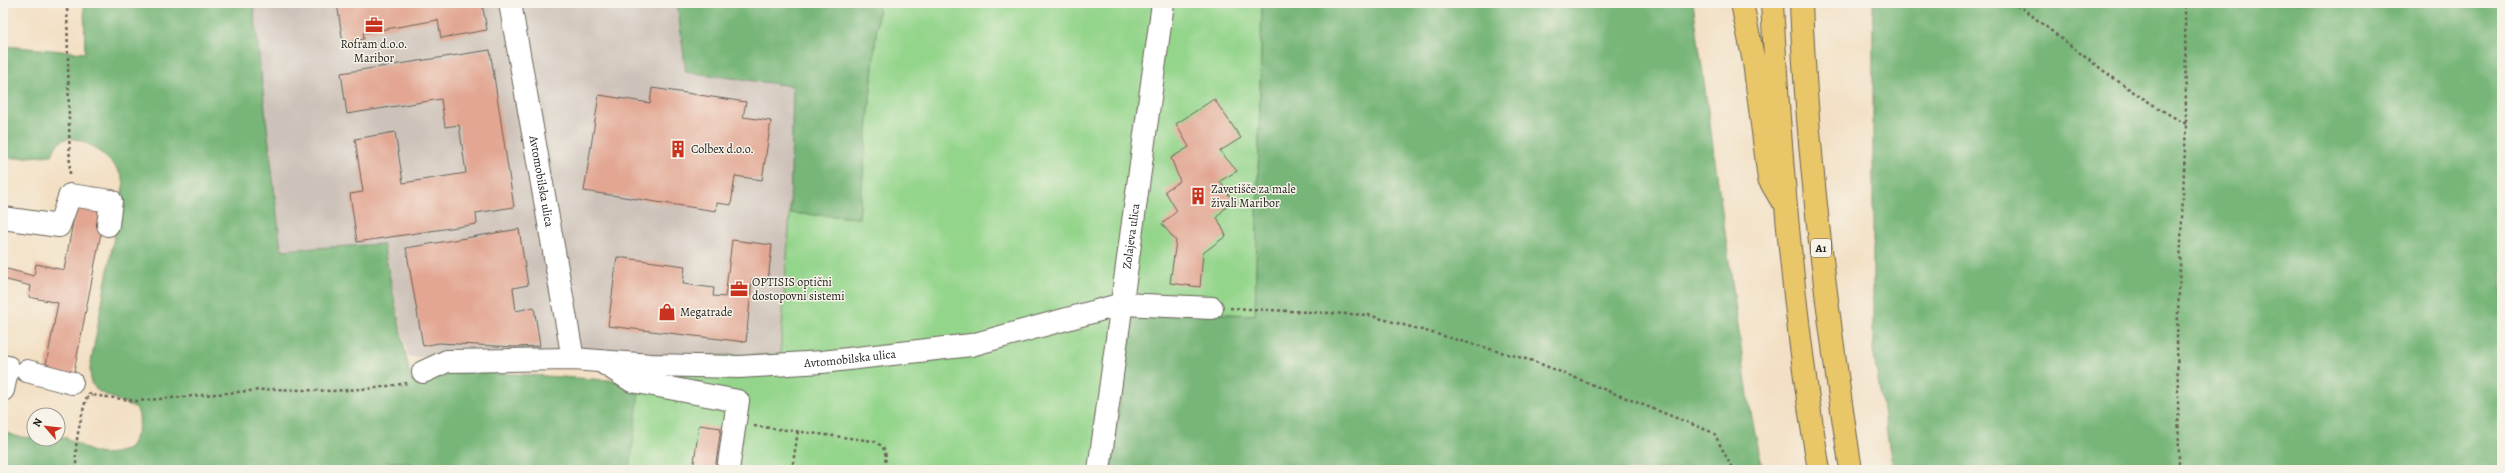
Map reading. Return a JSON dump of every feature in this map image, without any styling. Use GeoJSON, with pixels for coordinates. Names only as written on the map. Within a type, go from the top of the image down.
{"type":"FeatureCollection","features":[{"type":"Feature","properties":{"kind":"highway"},"geometry":{"type":"LineString","coordinates":[[1742,3],[1754,62],[1769,179],[1786,207]]}},
{"type":"Feature","properties":{"kind":"highway"},"geometry":{"type":"LineString","coordinates":[[1772,3],[1786,207],[1807,400],[1819,470]]}},
{"type":"Feature","properties":{"kind":"highway","name":"A1"},"geometry":{"type":"LineString","coordinates":[[1801,3],[1801,25],[1815,194],[1838,388],[1851,470]]}},
{"type":"Feature","properties":{"kind":"highway"},"geometry":{"type":"LineString","coordinates":[[1801,25],[1810,3]]}},
{"type":"Feature","properties":{"kind":"street","name":"Avtomobilska ulica"},"geometry":{"type":"LineString","coordinates":[[510,3],[573,359]]}},
{"type":"Feature","properties":{"kind":"street","name":"Zolajeva ulica"},"geometry":{"type":"LineString","coordinates":[[1100,470],[1163,3]]}},
{"type":"Feature","properties":{"kind":"street"},"geometry":{"type":"LineString","coordinates":[[3,218],[59,226],[70,195],[111,201],[108,225]]}},
{"type":"Feature","properties":{"kind":"street","name":"Avtomobilska ulica"},"geometry":{"type":"LineString","coordinates":[[423,372],[447,361],[573,359],[601,362],[739,366],[822,362],[971,345],[1122,304],[1212,308]]}},
{"type":"Feature","properties":{"kind":"street"},"geometry":{"type":"LineString","coordinates":[[601,362],[632,381],[738,401],[728,470]]}},
{"type":"Feature","properties":{"kind":"street"},"geometry":{"type":"LineString","coordinates":[[3,366],[8,367],[3,390]]}},
{"type":"Feature","properties":{"kind":"street"},"geometry":{"type":"LineString","coordinates":[[27,371],[72,383]]}},
{"type":"Feature","properties":{"kind":"path"},"geometry":{"type":"LineString","coordinates":[[67,3],[70,195]]}},
{"type":"Feature","properties":{"kind":"path"},"geometry":{"type":"LineString","coordinates":[[2012,3],[2022,8],[2088,60],[2154,107],[2186,124]]}},
{"type":"Feature","properties":{"kind":"path"},"geometry":{"type":"LineString","coordinates":[[2177,470],[2179,462],[2176,337],[2186,124],[2185,3]]}},
{"type":"Feature","properties":{"kind":"path"},"geometry":{"type":"LineString","coordinates":[[1212,308],[1368,315],[1533,361],[1714,433],[1733,470]]}},
{"type":"Feature","properties":{"kind":"path"},"geometry":{"type":"LineString","coordinates":[[72,383],[92,396],[137,401],[272,389],[332,391],[376,388],[409,382],[423,372]]}},
{"type":"Feature","properties":{"kind":"path"},"geometry":{"type":"LineString","coordinates":[[77,470],[75,456],[79,424],[86,399],[92,396]]}},
{"type":"Feature","properties":{"kind":"path"},"geometry":{"type":"LineString","coordinates":[[735,423],[874,441],[883,447],[886,456],[884,470]]}},
{"type":"Feature","properties":{"kind":"path"},"geometry":{"type":"LineString","coordinates":[[792,470],[798,431]]}},
{"type":"Feature","properties":{"kind":"shaded area"},"geometry":{"type":"Polygon","coordinates":[[[253,3],[677,3],[686,72],[793,86],[790,213],[780,355],[408,357],[383,244],[281,250],[253,3]]]}},
{"type":"Feature","properties":{"kind":"green space"},"geometry":{"type":"Polygon","coordinates":[[[84,3],[253,3],[281,250],[383,244],[411,381],[466,371],[640,382],[630,470],[426,470],[404,462],[388,462],[366,470],[3,470],[3,432],[19,437],[26,437],[26,447],[66,447],[66,438],[91,451],[105,454],[116,453],[129,449],[137,434],[139,425],[139,415],[137,409],[98,391],[91,383],[90,368],[124,182],[121,174],[106,157],[87,143],[77,139],[68,139],[60,142],[56,146],[52,155],[14,158],[3,157],[3,46],[85,53],[84,3]]]}},
{"type":"Feature","properties":{"kind":"green space"},"geometry":{"type":"Polygon","coordinates":[[[677,3],[879,3],[859,218],[790,213],[793,86],[686,72],[677,3]]]}},
{"type":"Feature","properties":{"kind":"green space"},"geometry":{"type":"Polygon","coordinates":[[[879,3],[1262,3],[1255,315],[1133,311],[1111,470],[630,470],[640,356],[780,355],[790,213],[859,218],[879,3]]]}},
{"type":"Feature","properties":{"kind":"green space"},"geometry":{"type":"Polygon","coordinates":[[[1262,3],[1693,3],[1749,404],[1763,470],[1111,470],[1133,311],[1255,315],[1262,3]]]}},
{"type":"Feature","properties":{"kind":"green space"},"geometry":{"type":"Polygon","coordinates":[[[1873,3],[2502,3],[2502,470],[1893,470],[1873,350],[1873,3]]]}},
{"type":"Feature","properties":{"kind":"green space"},"geometry":{"type":"Polygon","coordinates":[[[381,462],[413,463],[426,470],[366,470],[381,462]]]}},
{"type":"Feature","properties":{"kind":"building","name":"Rofram d.o.o. Maribor"},"geometry":{"type":"Polygon","coordinates":[[[337,3],[482,3],[487,30],[441,38],[438,20],[363,33],[364,39],[343,43],[337,3]]]}},
{"type":"Feature","properties":{"kind":"building"},"geometry":{"type":"Polygon","coordinates":[[[490,50],[514,207],[476,213],[477,224],[357,242],[350,194],[363,192],[355,139],[395,132],[403,183],[466,173],[459,125],[445,127],[441,99],[347,114],[341,73],[490,50]]]}},
{"type":"Feature","properties":{"kind":"building","name":"Colbex d.o.o."},"geometry":{"type":"Polygon","coordinates":[[[652,88],[746,102],[743,117],[771,121],[762,180],[735,176],[731,205],[717,203],[716,211],[584,191],[599,95],[650,103],[652,88]]]}},
{"type":"Feature","properties":{"kind":"building","name":"Zavetišče za male živali Maribor"},"geometry":{"type":"Polygon","coordinates":[[[1214,99],[1241,138],[1220,151],[1237,171],[1220,181],[1232,200],[1217,217],[1226,236],[1203,253],[1200,287],[1170,283],[1176,241],[1162,224],[1177,211],[1165,191],[1180,181],[1171,158],[1189,147],[1176,124],[1214,99]]]}},
{"type":"Feature","properties":{"kind":"building"},"geometry":{"type":"Polygon","coordinates":[[[77,201],[106,207],[73,377],[45,370],[58,303],[29,297],[31,286],[3,279],[3,268],[34,276],[36,264],[64,270],[77,201]]]}},
{"type":"Feature","properties":{"kind":"building"},"geometry":{"type":"Polygon","coordinates":[[[519,229],[528,285],[513,288],[516,311],[534,307],[540,346],[515,347],[439,343],[423,346],[406,248],[519,229]]]}},
{"type":"Feature","properties":{"kind":"building","name":"Megatrade"},"geometry":{"type":"Polygon","coordinates":[[[732,240],[772,245],[768,281],[752,279],[746,342],[608,326],[617,257],[685,266],[683,284],[714,288],[713,296],[725,297],[732,240]]]}},
{"type":"Feature","properties":{"kind":"building"},"geometry":{"type":"Polygon","coordinates":[[[699,425],[721,428],[715,470],[693,470],[699,425]]]}},
{"type":"Feature","properties":{"kind":"place","name":"Rofram d.o.o. Maribor"},"geometry":{"type":"Point","coordinates":[374,25]}},
{"type":"Feature","properties":{"kind":"place","name":"Colbex d.o.o."},"geometry":{"type":"Point","coordinates":[678,149]}},
{"type":"Feature","properties":{"kind":"place","name":"Zavetišče za male živali Maribor"},"geometry":{"type":"Point","coordinates":[1198,196]}},
{"type":"Feature","properties":{"kind":"place","name":"OPTISIS optični dostopovni sistemi"},"geometry":{"type":"Point","coordinates":[739,289]}},
{"type":"Feature","properties":{"kind":"place","name":"Megatrade"},"geometry":{"type":"Point","coordinates":[667,312]}}]}
